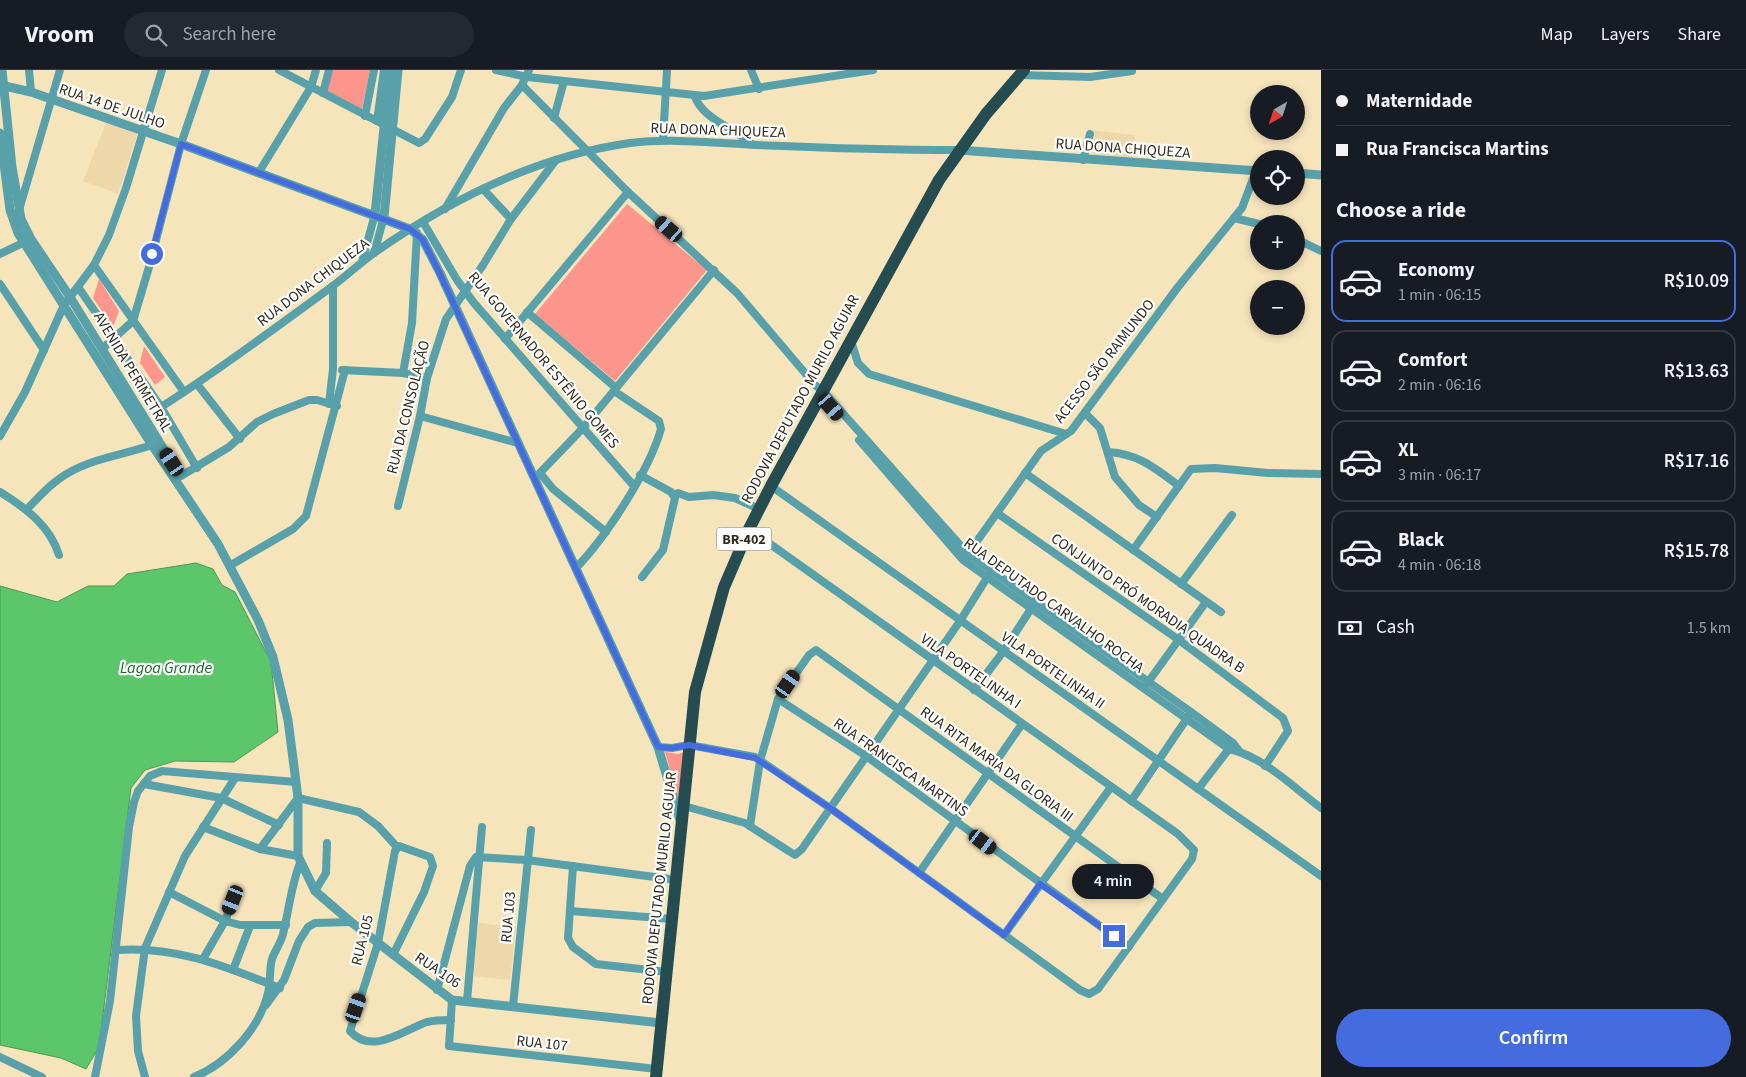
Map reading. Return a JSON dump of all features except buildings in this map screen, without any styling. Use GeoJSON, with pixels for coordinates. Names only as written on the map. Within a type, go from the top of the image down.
{"type":"FeatureCollection","features":[{"type":"Feature","properties":{"kind":"highway","name":"RODOVIA DEPUTADO MURILO AGUIAR"},"geometry":{"type":"LineString","coordinates":[[656,1073],[695,692],[724,587],[749,529],[820,390],[939,180],[958,150],[1022,72]]}},
{"type":"Feature","properties":{"kind":"street"},"geometry":{"type":"LineString","coordinates":[[29,70],[31,92]]}},
{"type":"Feature","properties":{"kind":"street"},"geometry":{"type":"LineString","coordinates":[[19,210],[60,70]]}},
{"type":"Feature","properties":{"kind":"street"},"geometry":{"type":"LineString","coordinates":[[0,436],[25,392],[64,305],[94,265],[115,221],[145,131],[162,70]]}},
{"type":"Feature","properties":{"kind":"street"},"geometry":{"type":"LineString","coordinates":[[103,348],[133,321],[181,144],[206,70]]}},
{"type":"Feature","properties":{"kind":"street"},"geometry":{"type":"LineString","coordinates":[[279,70],[416,142],[422,141],[452,97],[461,70]]}},
{"type":"Feature","properties":{"kind":"street"},"geometry":{"type":"LineString","coordinates":[[259,172],[311,87],[316,70]]}},
{"type":"Feature","properties":{"kind":"street"},"geometry":{"type":"LineString","coordinates":[[323,94],[328,70]]}},
{"type":"Feature","properties":{"kind":"street"},"geometry":{"type":"LineString","coordinates":[[365,116],[374,70]]}},
{"type":"Feature","properties":{"kind":"street"},"geometry":{"type":"LineString","coordinates":[[374,253],[384,169],[384,70]]}},
{"type":"Feature","properties":{"kind":"street"},"geometry":{"type":"LineString","coordinates":[[390,70],[392,88]]}},
{"type":"Feature","properties":{"kind":"street"},"geometry":{"type":"LineString","coordinates":[[384,125],[398,70]]}},
{"type":"Feature","properties":{"kind":"street"},"geometry":{"type":"LineString","coordinates":[[496,70],[538,74],[564,81],[695,96],[759,89],[873,70]]}},
{"type":"Feature","properties":{"kind":"street"},"geometry":{"type":"LineString","coordinates":[[663,140],[667,70]]}},
{"type":"Feature","properties":{"kind":"street"},"geometry":{"type":"LineString","coordinates":[[751,70],[759,89]]}},
{"type":"Feature","properties":{"kind":"street"},"geometry":{"type":"LineString","coordinates":[[1022,72],[1090,77],[1132,71]]}},
{"type":"Feature","properties":{"kind":"street","name":"AVENIDA PERIMETRAL"},"geometry":{"type":"LineString","coordinates":[[1,72],[19,210],[28,241],[64,305],[180,480]]}},
{"type":"Feature","properties":{"kind":"street"},"geometry":{"type":"LineString","coordinates":[[445,209],[504,108],[522,86],[528,73]]}},
{"type":"Feature","properties":{"kind":"street"},"geometry":{"type":"LineString","coordinates":[[554,118],[564,81]]}},
{"type":"Feature","properties":{"kind":"street","name":"RUA 14 DE JULHO"},"geometry":{"type":"LineString","coordinates":[[2,85],[31,92],[145,131],[379,216],[414,231]]}},
{"type":"Feature","properties":{"kind":"street","name":"RUA DEPUTADO CARVALHO ROCHA"},"geometry":{"type":"LineString","coordinates":[[522,86],[628,192],[737,293],[965,557],[1190,715],[1231,746],[1265,766],[1321,808]]}},
{"type":"Feature","properties":{"kind":"street"},"geometry":{"type":"LineString","coordinates":[[695,96],[702,110],[741,134],[752,144]]}},
{"type":"Feature","properties":{"kind":"street","name":"AVENIDA PERIMETRAL"},"geometry":{"type":"LineString","coordinates":[[0,133],[12,218],[70,297],[103,348],[152,445],[180,480]]}},
{"type":"Feature","properties":{"kind":"street"},"geometry":{"type":"LineString","coordinates":[[1083,160],[1090,134]]}},
{"type":"Feature","properties":{"kind":"street","name":"RUA DONA CHIQUEZA"},"geometry":{"type":"LineString","coordinates":[[161,407],[197,384],[333,286],[374,253],[414,231],[423,222],[511,174],[588,150],[663,140],[958,150],[1250,171]]}},
{"type":"Feature","properties":{"kind":"street","name":"RUA DA CONSOLAÇÃO"},"geometry":{"type":"LineString","coordinates":[[398,506],[420,416],[427,378],[446,319],[483,265],[511,219],[556,160]]}},
{"type":"Feature","properties":{"kind":"street"},"geometry":{"type":"LineString","coordinates":[[1305,174],[1321,175]]}},
{"type":"Feature","properties":{"kind":"street","name":"ACESSO SÃO RAIMUNDO"},"geometry":{"type":"LineString","coordinates":[[965,557],[1041,451],[1066,434],[1085,413],[1123,359],[1242,208],[1250,188]]}},
{"type":"Feature","properties":{"kind":"street"},"geometry":{"type":"LineString","coordinates":[[483,189],[511,219]]}},
{"type":"Feature","properties":{"kind":"street"},"geometry":{"type":"LineString","coordinates":[[505,339],[628,192]]}},
{"type":"Feature","properties":{"kind":"street"},"geometry":{"type":"LineString","coordinates":[[362,262],[379,216]]}},
{"type":"Feature","properties":{"kind":"street"},"geometry":{"type":"LineString","coordinates":[[1234,218],[1250,222]]}},
{"type":"Feature","properties":{"kind":"street","name":"RUA GOVERNADOR ESTÊNIO GOMES"},"geometry":{"type":"LineString","coordinates":[[423,222],[464,291],[634,486]]}},
{"type":"Feature","properties":{"kind":"street"},"geometry":{"type":"LineString","coordinates":[[414,231],[428,248],[518,443],[537,476],[576,568],[658,747],[682,827]]}},
{"type":"Feature","properties":{"kind":"street"},"geometry":{"type":"LineString","coordinates":[[403,373],[412,324],[414,231]]}},
{"type":"Feature","properties":{"kind":"street"},"geometry":{"type":"LineString","coordinates":[[0,255],[28,241]]}},
{"type":"Feature","properties":{"kind":"street"},"geometry":{"type":"LineString","coordinates":[[1305,243],[1321,250]]}},
{"type":"Feature","properties":{"kind":"street"},"geometry":{"type":"LineString","coordinates":[[94,265],[184,392]]}},
{"type":"Feature","properties":{"kind":"street"},"geometry":{"type":"LineString","coordinates":[[537,476],[583,428],[714,270]]}},
{"type":"Feature","properties":{"kind":"street"},"geometry":{"type":"LineString","coordinates":[[0,284],[44,350]]}},
{"type":"Feature","properties":{"kind":"street"},"geometry":{"type":"LineString","coordinates":[[333,286],[333,405]]}},
{"type":"Feature","properties":{"kind":"street"},"geometry":{"type":"LineString","coordinates":[[78,288],[161,407],[197,468]]}},
{"type":"Feature","properties":{"kind":"street"},"geometry":{"type":"LineString","coordinates":[[527,312],[615,390],[661,424],[660,434],[634,486],[606,532],[576,568]]}},
{"type":"Feature","properties":{"kind":"street"},"geometry":{"type":"LineString","coordinates":[[851,338],[858,364],[868,374],[1066,434]]}},
{"type":"Feature","properties":{"kind":"street"},"geometry":{"type":"LineString","coordinates":[[333,369],[403,373],[427,378]]}},
{"type":"Feature","properties":{"kind":"street"},"geometry":{"type":"LineString","coordinates":[[231,565],[293,529],[306,516],[333,405],[345,370]]}},
{"type":"Feature","properties":{"kind":"street"},"geometry":{"type":"LineString","coordinates":[[197,384],[240,438]]}},
{"type":"Feature","properties":{"kind":"street"},"geometry":{"type":"LineString","coordinates":[[262,1011],[270,984],[272,960],[286,925],[290,894],[299,860],[298,798],[288,720],[273,656],[231,565],[180,480],[240,438],[257,422],[273,414],[309,400],[333,405]]}},
{"type":"Feature","properties":{"kind":"street"},"geometry":{"type":"LineString","coordinates":[[1085,413],[1100,428],[1115,477],[1139,505],[1157,517]]}},
{"type":"Feature","properties":{"kind":"street"},"geometry":{"type":"LineString","coordinates":[[420,416],[518,443]]}},
{"type":"Feature","properties":{"kind":"street"},"geometry":{"type":"LineString","coordinates":[[26,510],[58,480],[70,472],[82,466],[152,445]]}},
{"type":"Feature","properties":{"kind":"street"},"geometry":{"type":"LineString","coordinates":[[1108,452],[1121,453],[1143,460],[1179,486]]}},
{"type":"Feature","properties":{"kind":"street"},"geometry":{"type":"LineString","coordinates":[[1133,550],[1191,469],[1215,468],[1268,473],[1321,474]]}},
{"type":"Feature","properties":{"kind":"street"},"geometry":{"type":"LineString","coordinates":[[1025,473],[1221,612]]}},
{"type":"Feature","properties":{"kind":"street"},"geometry":{"type":"LineString","coordinates":[[640,475],[674,495],[678,493],[689,497],[713,495],[734,498],[759,509]]}},
{"type":"Feature","properties":{"kind":"street"},"geometry":{"type":"LineString","coordinates":[[537,476],[606,532]]}},
{"type":"Feature","properties":{"kind":"street","name":"VILA PORTELINHA II"},"geometry":{"type":"LineString","coordinates":[[770,486],[1321,876]]}},
{"type":"Feature","properties":{"kind":"street"},"geometry":{"type":"LineString","coordinates":[[0,492],[26,510],[54,540],[59,556]]}},
{"type":"Feature","properties":{"kind":"street"},"geometry":{"type":"LineString","coordinates":[[642,578],[664,550],[675,503],[674,495]]}},
{"type":"Feature","properties":{"kind":"street","name":"CONJUNTO PRÓ MORADIA QUADRA B"},"geometry":{"type":"LineString","coordinates":[[997,513],[1179,640],[1283,718],[1288,731],[1265,766]]}},
{"type":"Feature","properties":{"kind":"street"},"geometry":{"type":"LineString","coordinates":[[1181,584],[1232,514]]}},
{"type":"Feature","properties":{"kind":"street","name":"VILA PORTELINHA I"},"geometry":{"type":"LineString","coordinates":[[749,529],[1178,834],[1194,850],[1192,859],[1163,899]]}},
{"type":"Feature","properties":{"kind":"street"},"geometry":{"type":"LineString","coordinates":[[684,806],[728,817],[750,826],[795,854],[802,849],[933,661],[990,574]]}},
{"type":"Feature","properties":{"kind":"street"},"geometry":{"type":"LineString","coordinates":[[1146,685],[1206,602]]}},
{"type":"Feature","properties":{"kind":"street"},"geometry":{"type":"LineString","coordinates":[[974,690],[1003,652],[1034,605]]}},
{"type":"Feature","properties":{"kind":"street","name":"RUA RITA MARIA DA GLORIA III"},"geometry":{"type":"LineString","coordinates":[[778,699],[809,655],[816,650],[1163,899]]}},
{"type":"Feature","properties":{"kind":"street"},"geometry":{"type":"LineString","coordinates":[[750,826],[760,761],[778,699]]}},
{"type":"Feature","properties":{"kind":"street","name":"RUA FRANCISCA MARTINS"},"geometry":{"type":"LineString","coordinates":[[778,699],[866,756],[1129,947]]}},
{"type":"Feature","properties":{"kind":"street"},"geometry":{"type":"LineString","coordinates":[[1131,801],[1190,715]]}},
{"type":"Feature","properties":{"kind":"street"},"geometry":{"type":"LineString","coordinates":[[919,873],[1022,724]]}},
{"type":"Feature","properties":{"kind":"street"},"geometry":{"type":"LineString","coordinates":[[658,747],[672,748],[689,745],[755,758],[830,808],[1080,990],[1089,994],[1098,989],[1163,899]]}},
{"type":"Feature","properties":{"kind":"street"},"geometry":{"type":"LineString","coordinates":[[1198,789],[1231,746]]}},
{"type":"Feature","properties":{"kind":"street"},"geometry":{"type":"LineString","coordinates":[[95,1077],[104,1039],[117,950],[129,827],[136,796],[144,784],[154,773],[162,771],[296,782]]}},
{"type":"Feature","properties":{"kind":"street"},"geometry":{"type":"LineString","coordinates":[[146,1077],[138,1051],[136,1024],[145,948],[186,856],[235,778]]}},
{"type":"Feature","properties":{"kind":"street"},"geometry":{"type":"LineString","coordinates":[[144,784],[221,798],[279,825]]}},
{"type":"Feature","properties":{"kind":"street"},"geometry":{"type":"LineString","coordinates":[[1004,935],[1111,787]]}},
{"type":"Feature","properties":{"kind":"street"},"geometry":{"type":"LineString","coordinates":[[260,849],[298,798]]}},
{"type":"Feature","properties":{"kind":"street"},"geometry":{"type":"LineString","coordinates":[[298,798],[359,812],[378,826],[396,849],[414,850],[431,859],[433,866],[426,887],[393,955]]}},
{"type":"Feature","properties":{"kind":"street"},"geometry":{"type":"LineString","coordinates":[[203,827],[260,849],[299,860]]}},
{"type":"Feature","properties":{"kind":"street"},"geometry":{"type":"LineString","coordinates":[[467,1001],[482,827]]}},
{"type":"Feature","properties":{"kind":"street","name":"RUA 103"},"geometry":{"type":"LineString","coordinates":[[514,1006],[531,830]]}},
{"type":"Feature","properties":{"kind":"street"},"geometry":{"type":"LineString","coordinates":[[316,891],[326,873],[327,843]]}},
{"type":"Feature","properties":{"kind":"street","name":"RUA 105"},"geometry":{"type":"LineString","coordinates":[[396,849],[378,943],[351,1024],[351,1033],[366,1040],[379,1042],[428,1022],[451,1020]]}},
{"type":"Feature","properties":{"kind":"street"},"geometry":{"type":"LineString","coordinates":[[478,856],[527,860],[677,880]]}},
{"type":"Feature","properties":{"kind":"street"},"geometry":{"type":"LineString","coordinates":[[437,990],[470,866],[478,856]]}},
{"type":"Feature","properties":{"kind":"street","name":"RUA 106"},"geometry":{"type":"LineString","coordinates":[[299,860],[316,891],[351,922],[452,1000],[661,1022]]}},
{"type":"Feature","properties":{"kind":"street"},"geometry":{"type":"LineString","coordinates":[[573,866],[568,938],[573,947],[596,964],[667,972]]}},
{"type":"Feature","properties":{"kind":"street"},"geometry":{"type":"LineString","coordinates":[[203,959],[225,921],[237,890]]}},
{"type":"Feature","properties":{"kind":"street"},"geometry":{"type":"LineString","coordinates":[[169,892],[225,921],[250,926],[286,925]]}},
{"type":"Feature","properties":{"kind":"street"},"geometry":{"type":"LineString","coordinates":[[570,911],[672,919]]}},
{"type":"Feature","properties":{"kind":"street"},"geometry":{"type":"LineString","coordinates":[[194,1077],[216,1064],[250,1034],[262,1011],[280,988],[299,941],[308,927],[315,924],[351,922]]}},
{"type":"Feature","properties":{"kind":"street"},"geometry":{"type":"LineString","coordinates":[[233,970],[250,926]]}},
{"type":"Feature","properties":{"kind":"street"},"geometry":{"type":"LineString","coordinates":[[117,950],[145,948],[203,959],[280,988]]}},
{"type":"Feature","properties":{"kind":"street","name":"RUA 107"},"geometry":{"type":"LineString","coordinates":[[452,1000],[449,1046],[656,1073]]}},
{"type":"Feature","properties":{"kind":"street"},"geometry":{"type":"LineString","coordinates":[[0,1057],[42,1077]]}},
{"type":"Feature","properties":{"kind":"shaded area"},"geometry":{"type":"Polygon","coordinates":[[[332,70],[370,70],[362,109],[327,91],[332,70]]]}},
{"type":"Feature","properties":{"kind":"shaded area"},"geometry":{"type":"Polygon","coordinates":[[[106,123],[138,132],[118,194],[83,181],[106,123]]]}},
{"type":"Feature","properties":{"kind":"shaded area"},"geometry":{"type":"Polygon","coordinates":[[[1095,131],[1135,135],[1132,159],[1093,156],[1095,131]]]}},
{"type":"Feature","properties":{"kind":"shaded area"},"geometry":{"type":"Polygon","coordinates":[[[627,204],[707,270],[615,381],[535,314],[627,204]]]}},
{"type":"Feature","properties":{"kind":"shaded area"},"geometry":{"type":"Polygon","coordinates":[[[99,279],[119,311],[113,327],[93,298],[99,279]]]}},
{"type":"Feature","properties":{"kind":"shaded area"},"geometry":{"type":"Polygon","coordinates":[[[144,346],[165,377],[155,385],[140,363],[144,346]]]}},
{"type":"Feature","properties":{"kind":"shaded area"},"geometry":{"type":"Polygon","coordinates":[[[665,752],[678,754],[684,752],[679,802],[665,752]]]}},
{"type":"Feature","properties":{"kind":"shaded area"},"geometry":{"type":"Polygon","coordinates":[[[478,923],[516,927],[510,980],[473,976],[478,923]]]}},
{"type":"Feature","properties":{"kind":"water","name":"Lagoa Grande"},"geometry":{"type":"Polygon","coordinates":[[[196,563],[213,569],[222,585],[235,592],[271,662],[278,732],[234,762],[175,761],[145,770],[131,788],[99,1047],[86,1069],[61,1058],[0,1045],[0,586],[57,602],[88,586],[114,586],[127,574],[196,563]]]}},
{"type":"Feature","properties":{"kind":"route"},"geometry":{"type":"LineString","coordinates":[[152,254],[181,144],[384,217],[417,233],[428,248],[658,747],[672,748],[689,745],[755,758],[830,808],[1004,935],[1040,884],[1114,936]]}}]}
